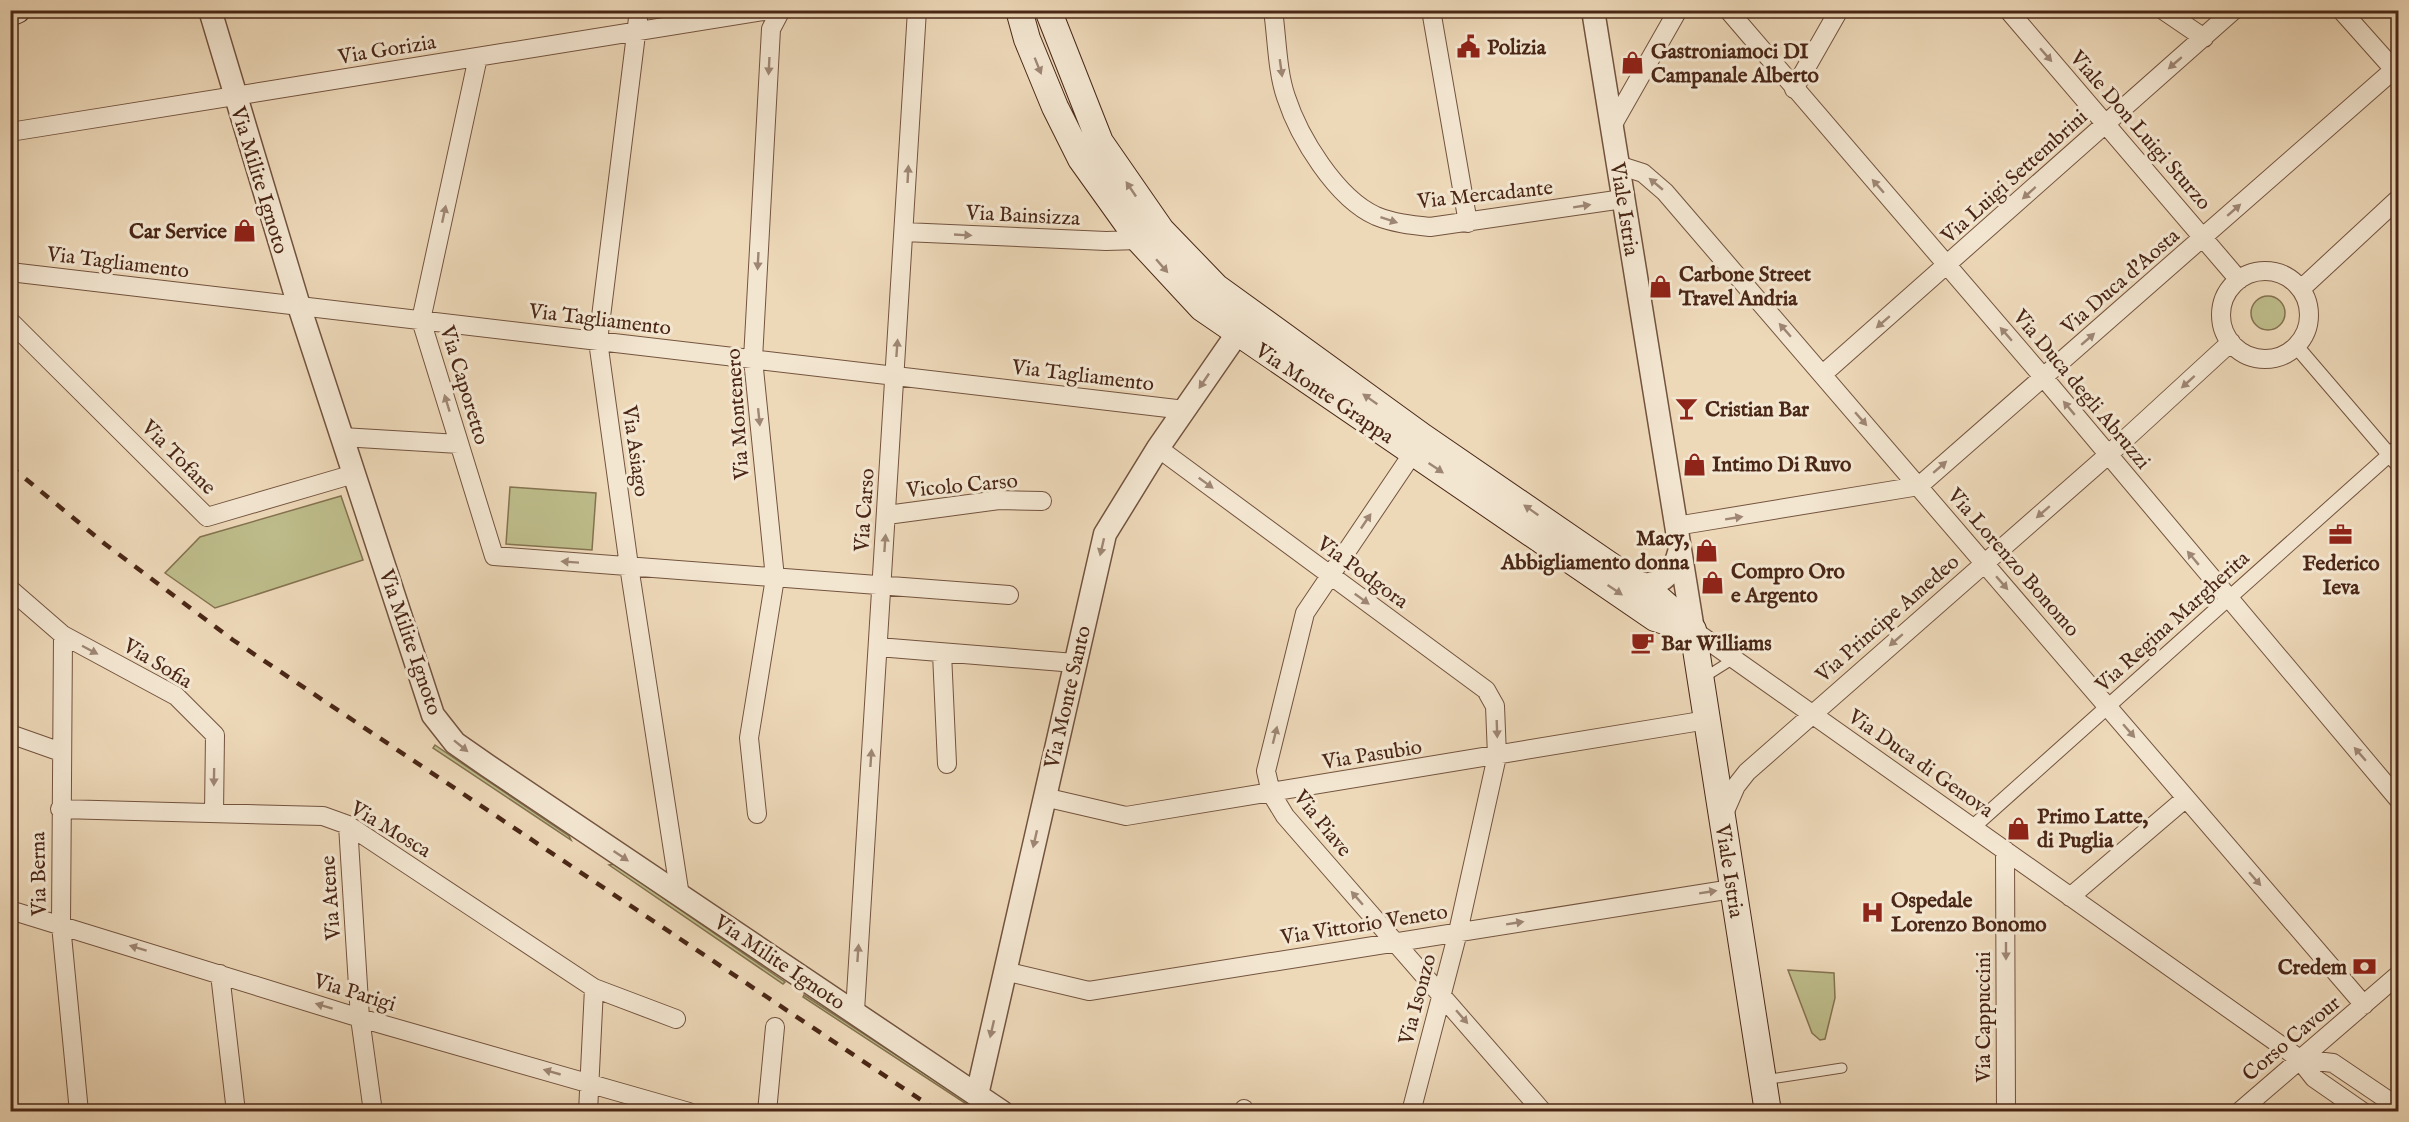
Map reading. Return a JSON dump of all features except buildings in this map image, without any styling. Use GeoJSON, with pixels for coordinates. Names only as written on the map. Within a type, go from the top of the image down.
{"type":"FeatureCollection","features":[{"type":"Feature","properties":{"kind":"main road"},"geometry":{"type":"LineString","coordinates":[[10,13],[17,10]]}},
{"type":"Feature","properties":{"kind":"main road","name":"Via Monte Grappa"},"geometry":{"type":"LineString","coordinates":[[1019,10],[1027,39],[1055,107],[1081,159],[1139,240],[1202,308],[1243,324],[1418,444],[1659,599],[1693,630]]}},
{"type":"Feature","properties":{"kind":"main road","name":"Via Monte Grappa"},"geometry":{"type":"LineString","coordinates":[[1048,10],[1100,142],[1134,195],[1185,257],[1216,287],[1243,324]]}},
{"type":"Feature","properties":{"kind":"main road","name":"Via Monte Grappa"},"geometry":{"type":"LineString","coordinates":[[1418,444],[1654,618],[1693,630]]}},
{"type":"Feature","properties":{"kind":"main road","name":"Viale Istria"},"geometry":{"type":"LineString","coordinates":[[1693,630],[1724,814],[1732,888],[1767,1079],[1768,1112]]}},
{"type":"Feature","properties":{"kind":"street","name":"Via Milite Ignoto"},"geometry":{"type":"LineString","coordinates":[[210,10],[299,306],[432,715],[455,744],[1002,1112]]}},
{"type":"Feature","properties":{"kind":"street","name":"Via Asiago"},"geometry":{"type":"LineString","coordinates":[[639,10],[598,341],[629,566],[680,896]]}},
{"type":"Feature","properties":{"kind":"street","name":"Via Gorizia"},"geometry":{"type":"LineString","coordinates":[[10,132],[116,117],[234,95],[770,10]]}},
{"type":"Feature","properties":{"kind":"street","name":"Via Montenero"},"geometry":{"type":"LineString","coordinates":[[757,814],[749,738],[775,578],[753,359],[771,29],[781,10]]}},
{"type":"Feature","properties":{"kind":"street","name":"Via Carso"},"geometry":{"type":"LineString","coordinates":[[855,1011],[917,10]]}},
{"type":"Feature","properties":{"kind":"street","name":"Via Mercadante"},"geometry":{"type":"LineString","coordinates":[[1273,10],[1286,95],[1302,133],[1325,171],[1352,199],[1374,215],[1398,224],[1430,227],[1623,199]]}},
{"type":"Feature","properties":{"kind":"street"},"geometry":{"type":"LineString","coordinates":[[1431,10],[1468,223]]}},
{"type":"Feature","properties":{"kind":"street","name":"Viale Istria"},"geometry":{"type":"LineString","coordinates":[[1593,10],[1693,630]]}},
{"type":"Feature","properties":{"kind":"street"},"geometry":{"type":"LineString","coordinates":[[1612,126],[1677,10]]}},
{"type":"Feature","properties":{"kind":"street","name":"Via Duca degli Abruzzi"},"geometry":{"type":"LineString","coordinates":[[1728,10],[2044,378],[2398,799]]}},
{"type":"Feature","properties":{"kind":"street"},"geometry":{"type":"LineString","coordinates":[[1794,89],[1839,10]]}},
{"type":"Feature","properties":{"kind":"street","name":"Viale Don Luigi Sturzo"},"geometry":{"type":"LineString","coordinates":[[2008,10],[2239,280]]}},
{"type":"Feature","properties":{"kind":"street"},"geometry":{"type":"LineString","coordinates":[[2163,10],[2204,38]]}},
{"type":"Feature","properties":{"kind":"street","name":"Via Luigi Settembrini"},"geometry":{"type":"LineString","coordinates":[[1823,374],[1948,267],[2234,10]]}},
{"type":"Feature","properties":{"kind":"street"},"geometry":{"type":"LineString","coordinates":[[2341,10],[2397,70]]}},
{"type":"Feature","properties":{"kind":"street","name":"Via Caporetto"},"geometry":{"type":"LineString","coordinates":[[478,57],[421,320],[494,556],[629,566]]}},
{"type":"Feature","properties":{"kind":"street","name":"Via Duca d'Aosta"},"geometry":{"type":"LineString","coordinates":[[1919,486],[2397,70]]}},
{"type":"Feature","properties":{"kind":"street","name":"Via Lorenzo Bonomo"},"geometry":{"type":"LineString","coordinates":[[1618,165],[1643,173],[1665,192],[2364,1005]]}},
{"type":"Feature","properties":{"kind":"street"},"geometry":{"type":"LineString","coordinates":[[2301,289],[2398,199]]}},
{"type":"Feature","properties":{"kind":"street","name":"Via Bainsizza"},"geometry":{"type":"LineString","coordinates":[[904,232],[1106,241],[1139,240]]}},
{"type":"Feature","properties":{"kind":"street"},"geometry":{"type":"LineString","coordinates":[[2264,271],[2278,273],[2291,279],[2301,289],[2307,300],[2309,318],[2303,336],[2296,346],[2278,356],[2258,358],[2245,353],[2231,342],[2222,323],[2222,311],[2224,299],[2239,280],[2251,273],[2264,271]]}},
{"type":"Feature","properties":{"kind":"street","name":"Via Tagliamento"},"geometry":{"type":"LineString","coordinates":[[10,272],[1185,410]]}},
{"type":"Feature","properties":{"kind":"street","name":"Via Tofane"},"geometry":{"type":"LineString","coordinates":[[10,321],[207,517],[354,474]]}},
{"type":"Feature","properties":{"kind":"street","name":"Via Monte Santo"},"geometry":{"type":"LineString","coordinates":[[977,1095],[1105,534],[1158,448],[1243,324]]}},
{"type":"Feature","properties":{"kind":"street","name":"Via Principe Amedeo"},"geometry":{"type":"LineString","coordinates":[[1724,814],[1736,786],[1747,772],[2108,455],[2231,342]]}},
{"type":"Feature","properties":{"kind":"street"},"geometry":{"type":"LineString","coordinates":[[2296,346],[2396,456]]}},
{"type":"Feature","properties":{"kind":"street"},"geometry":{"type":"LineString","coordinates":[[342,437],[459,444]]}},
{"type":"Feature","properties":{"kind":"street","name":"Via Piave"},"geometry":{"type":"LineString","coordinates":[[1418,444],[1305,613],[1266,771],[1271,792],[1285,816],[1544,1112]]}},
{"type":"Feature","properties":{"kind":"street","name":"Via Podgora"},"geometry":{"type":"LineString","coordinates":[[1158,448],[1486,690],[1495,706],[1497,756]]}},
{"type":"Feature","properties":{"kind":"street","name":"Via Regina Margherita"},"geometry":{"type":"LineString","coordinates":[[1973,827],[2228,599],[2396,456]]}},
{"type":"Feature","properties":{"kind":"street"},"geometry":{"type":"LineString","coordinates":[[1676,526],[1919,486]]}},
{"type":"Feature","properties":{"kind":"street","name":"Vicolo Carso"},"geometry":{"type":"LineString","coordinates":[[887,515],[999,500],[1042,501]]}},
{"type":"Feature","properties":{"kind":"street"},"geometry":{"type":"LineString","coordinates":[[1630,580],[1648,585],[1664,579],[1675,566],[1680,549]]}},
{"type":"Feature","properties":{"kind":"street"},"geometry":{"type":"LineString","coordinates":[[629,566],[1009,595]]}},
{"type":"Feature","properties":{"kind":"street","name":"Via Sofia"},"geometry":{"type":"LineString","coordinates":[[10,589],[63,635],[176,696],[215,735],[214,813]]}},
{"type":"Feature","properties":{"kind":"street","name":"Via Duca di Genova"},"geometry":{"type":"LineString","coordinates":[[1693,630],[2299,1059],[2314,1078],[2363,1112]]}},
{"type":"Feature","properties":{"kind":"street","name":"Via Berna"},"geometry":{"type":"LineString","coordinates":[[63,635],[61,925],[79,1112]]}},
{"type":"Feature","properties":{"kind":"street"},"geometry":{"type":"LineString","coordinates":[[878,647],[1075,663]]}},
{"type":"Feature","properties":{"kind":"street"},"geometry":{"type":"LineString","coordinates":[[942,653],[947,764]]}},
{"type":"Feature","properties":{"kind":"street","name":"Via Pasubio"},"geometry":{"type":"LineString","coordinates":[[1044,797],[1126,816],[1707,720]]}},
{"type":"Feature","properties":{"kind":"street"},"geometry":{"type":"LineString","coordinates":[[10,734],[61,752]]}},
{"type":"Feature","properties":{"kind":"street","name":"Via Isonzo"},"geometry":{"type":"LineString","coordinates":[[1411,1112],[1458,932],[1497,756]]}},
{"type":"Feature","properties":{"kind":"street"},"geometry":{"type":"LineString","coordinates":[[2070,897],[2186,798]]}},
{"type":"Feature","properties":{"kind":"street","name":"Via Mosca"},"geometry":{"type":"LineString","coordinates":[[60,809],[323,816],[348,825],[594,988],[676,1019]]}},
{"type":"Feature","properties":{"kind":"street","name":"Via Atene"},"geometry":{"type":"LineString","coordinates":[[348,825],[360,1018],[373,1112]]}},
{"type":"Feature","properties":{"kind":"street","name":"Via Cappuccini"},"geometry":{"type":"LineString","coordinates":[[2005,850],[2006,1112]]}},
{"type":"Feature","properties":{"kind":"street","name":"Via Vittorio Veneto"},"geometry":{"type":"LineString","coordinates":[[1004,971],[1089,991],[1732,888]]}},
{"type":"Feature","properties":{"kind":"street","name":"Via Parigi"},"geometry":{"type":"LineString","coordinates":[[10,910],[360,1018],[689,1112]]}},
{"type":"Feature","properties":{"kind":"street"},"geometry":{"type":"LineString","coordinates":[[220,974],[236,1112]]}},
{"type":"Feature","properties":{"kind":"street","name":"Corso Cavour"},"geometry":{"type":"LineString","coordinates":[[2239,1112],[2398,975]]}},
{"type":"Feature","properties":{"kind":"street"},"geometry":{"type":"LineString","coordinates":[[588,1112],[594,988]]}},
{"type":"Feature","properties":{"kind":"street"},"geometry":{"type":"LineString","coordinates":[[767,1112],[775,1027]]}},
{"type":"Feature","properties":{"kind":"street"},"geometry":{"type":"LineString","coordinates":[[2299,1059],[2333,1063],[2398,1107]]}},
{"type":"Feature","properties":{"kind":"lane","name":"Viale Istria"},"geometry":{"type":"LineString","coordinates":[[1693,630],[1708,675],[1724,814],[1767,1079]]}},
{"type":"Feature","properties":{"kind":"lane"},"geometry":{"type":"LineString","coordinates":[[1708,675],[1735,658]]}},
{"type":"Feature","properties":{"kind":"lane"},"geometry":{"type":"LineString","coordinates":[[1767,1079],[1842,1068]]}},
{"type":"Feature","properties":{"kind":"shaded area"},"geometry":{"type":"Polygon","coordinates":[[[2268,296],[2280,301],[2285,313],[2280,325],[2268,330],[2256,325],[2251,313],[2256,301],[2268,296]]]}},
{"type":"Feature","properties":{"kind":"shaded area"},"geometry":{"type":"Polygon","coordinates":[[[510,487],[596,493],[592,550],[506,544],[510,487]]]}},
{"type":"Feature","properties":{"kind":"shaded area"},"geometry":{"type":"Polygon","coordinates":[[[341,496],[363,560],[215,608],[165,573],[200,537],[341,496]]]}},
{"type":"Feature","properties":{"kind":"shaded area"},"geometry":{"type":"Polygon","coordinates":[[[435,745],[569,836],[571,840],[433,748],[435,745]]]}},
{"type":"Feature","properties":{"kind":"shaded area"},"geometry":{"type":"Polygon","coordinates":[[[614,864],[785,982],[783,984],[609,865],[614,864]]]}},
{"type":"Feature","properties":{"kind":"shaded area"},"geometry":{"type":"Polygon","coordinates":[[[1788,970],[1834,973],[1835,998],[1825,1039],[1820,1040],[1812,1033],[1788,970]]]}},
{"type":"Feature","properties":{"kind":"shaded area"},"geometry":{"type":"Polygon","coordinates":[[[804,995],[982,1111],[977,1111],[803,997],[804,995]]]}},
{"type":"Feature","properties":{"kind":"railway"},"geometry":{"type":"LineString","coordinates":[[10,466],[105,544],[233,640],[939,1112]]}},
{"type":"Feature","properties":{"kind":"place","name":"Polizia"},"geometry":{"type":"Point","coordinates":[1469,47]}},
{"type":"Feature","properties":{"kind":"place","name":"Gastroniamoci DI Campanale Alberto"},"geometry":{"type":"Point","coordinates":[1633,63]}},
{"type":"Feature","properties":{"kind":"place","name":"Car Service"},"geometry":{"type":"Point","coordinates":[245,231]}},
{"type":"Feature","properties":{"kind":"place","name":"Carbone Street Travel Andria"},"geometry":{"type":"Point","coordinates":[1661,286]}},
{"type":"Feature","properties":{"kind":"place","name":"Cristian Bar"},"geometry":{"type":"Point","coordinates":[1687,409]}},
{"type":"Feature","properties":{"kind":"place","name":"Intimo Di Ruvo"},"geometry":{"type":"Point","coordinates":[1694,464]}},
{"type":"Feature","properties":{"kind":"place","name":"Federico Ieva"},"geometry":{"type":"Point","coordinates":[2341,535]}},
{"type":"Feature","properties":{"kind":"place","name":"Macy, Abbigliamento donna"},"geometry":{"type":"Point","coordinates":[1707,550]}},
{"type":"Feature","properties":{"kind":"place","name":"Compro Oro e Argento"},"geometry":{"type":"Point","coordinates":[1713,583]}},
{"type":"Feature","properties":{"kind":"place","name":"Bar Williams"},"geometry":{"type":"Point","coordinates":[1643,643]}},
{"type":"Feature","properties":{"kind":"place","name":"Primo Latte, di Puglia"},"geometry":{"type":"Point","coordinates":[2019,828]}},
{"type":"Feature","properties":{"kind":"place","name":"Ospedale Lorenzo Bonomo"},"geometry":{"type":"Point","coordinates":[1873,912]}},
{"type":"Feature","properties":{"kind":"place","name":"Credem"},"geometry":{"type":"Point","coordinates":[2365,967]}}]}
